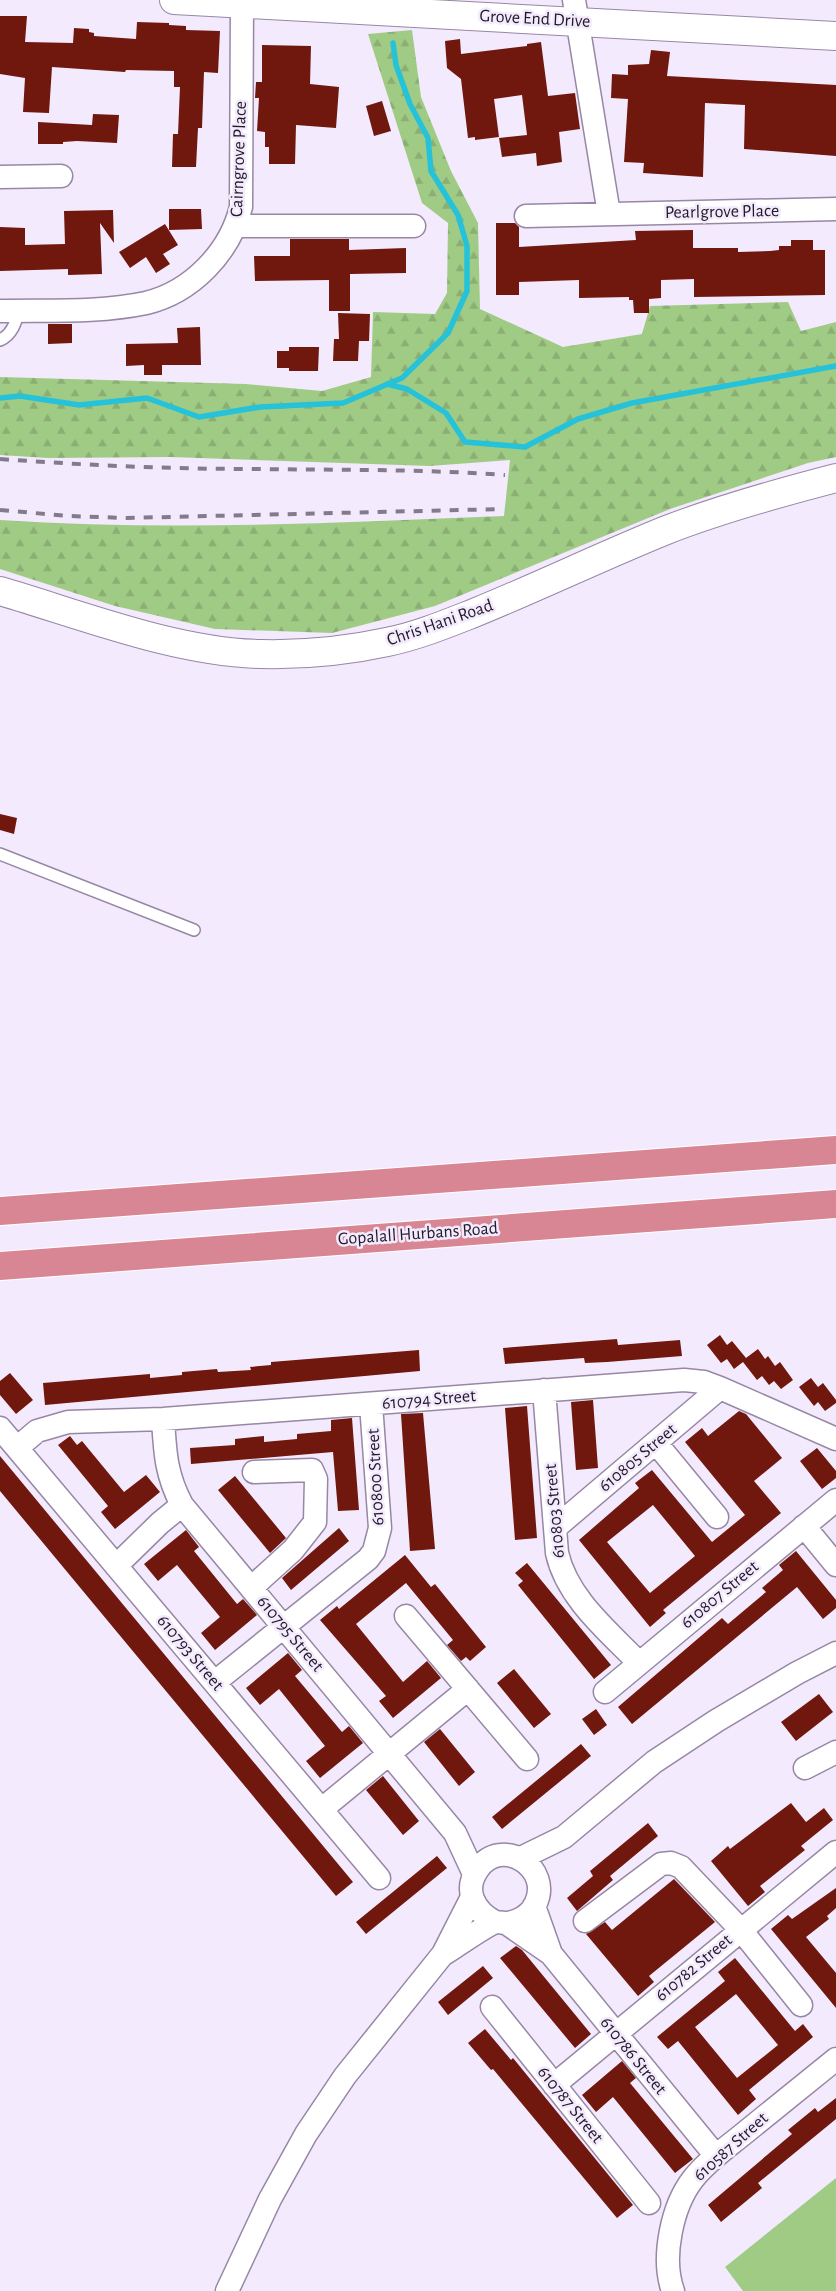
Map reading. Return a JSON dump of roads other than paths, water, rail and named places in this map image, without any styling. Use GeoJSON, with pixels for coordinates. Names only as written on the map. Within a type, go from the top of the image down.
{"type":"FeatureCollection","features":[{"type":"Feature","properties":{"kind":"highway"},"geometry":{"type":"LineString","coordinates":[[0,1211],[836,1150]]}},
{"type":"Feature","properties":{"kind":"highway"},"geometry":{"type":"LineString","coordinates":[[0,1196],[42,1199],[68,1205]]}},
{"type":"Feature","properties":{"kind":"highway","name":"Gopalall Hurbans Road"},"geometry":{"type":"LineString","coordinates":[[0,1266],[836,1204]]}},
{"type":"Feature","properties":{"kind":"street","name":"Grove End Drive"},"geometry":{"type":"LineString","coordinates":[[174,0],[576,11],[836,36]]}},
{"type":"Feature","properties":{"kind":"street","name":"Cairngrove Place"},"geometry":{"type":"LineString","coordinates":[[10,311],[125,306],[148,302],[193,280],[209,267],[227,244],[237,226],[242,191],[242,2]]}},
{"type":"Feature","properties":{"kind":"street"},"geometry":{"type":"LineString","coordinates":[[576,11],[609,214]]}},
{"type":"Feature","properties":{"kind":"street"},"geometry":{"type":"LineString","coordinates":[[0,177],[60,176]]}},
{"type":"Feature","properties":{"kind":"street","name":"Pearlgrove Place"},"geometry":{"type":"LineString","coordinates":[[526,216],[836,209]]}},
{"type":"Feature","properties":{"kind":"street"},"geometry":{"type":"LineString","coordinates":[[237,226],[414,226]]}},
{"type":"Feature","properties":{"kind":"street","name":"Chris Hani Road"},"geometry":{"type":"LineString","coordinates":[[0,591],[171,641],[220,651],[269,654],[348,648],[388,642],[432,629],[534,589],[665,531],[772,494],[836,478]]}},
{"type":"Feature","properties":{"kind":"street","name":"610794 Street"},"geometry":{"type":"LineString","coordinates":[[17,1448],[37,1432],[68,1422],[163,1419],[684,1380],[704,1382],[720,1388],[836,1438]]}},
{"type":"Feature","properties":{"kind":"street","name":"610805 Street"},"geometry":{"type":"LineString","coordinates":[[555,1528],[720,1388]]}},
{"type":"Feature","properties":{"kind":"street","name":"610803 Street"},"geometry":{"type":"LineString","coordinates":[[544,1390],[560,1569],[569,1586],[639,1663]]}},
{"type":"Feature","properties":{"kind":"street","name":"610800 Street"},"geometry":{"type":"LineString","coordinates":[[215,1682],[368,1559],[374,1551],[380,1528],[371,1404]]}},
{"type":"Feature","properties":{"kind":"street","name":"610795 Street"},"geometry":{"type":"LineString","coordinates":[[163,1419],[165,1462],[171,1484],[182,1505],[455,1833]]}},
{"type":"Feature","properties":{"kind":"street","name":"610793 Street"},"geometry":{"type":"LineString","coordinates":[[0,1428],[380,1878]]}},
{"type":"Feature","properties":{"kind":"street"},"geometry":{"type":"LineString","coordinates":[[656,1443],[717,1517]]}},
{"type":"Feature","properties":{"kind":"street"},"geometry":{"type":"LineString","coordinates":[[251,1588],[293,1550],[315,1522],[316,1479],[312,1470],[254,1472]]}},
{"type":"Feature","properties":{"kind":"street","name":"610807 Street"},"geometry":{"type":"LineString","coordinates":[[605,1692],[836,1500]]}},
{"type":"Feature","properties":{"kind":"street"},"geometry":{"type":"LineString","coordinates":[[116,1566],[160,1523],[182,1505]]}},
{"type":"Feature","properties":{"kind":"street"},"geometry":{"type":"LineString","coordinates":[[804,1526],[836,1565]]}},
{"type":"Feature","properties":{"kind":"street"},"geometry":{"type":"LineString","coordinates":[[406,1616],[527,1758]]}},
{"type":"Feature","properties":{"kind":"street"},"geometry":{"type":"LineString","coordinates":[[551,1954],[500,1922],[484,1916],[476,1908],[471,1886],[474,1874],[481,1865],[564,1837],[654,1762],[724,1716],[797,1673],[836,1653]]}},
{"type":"Feature","properties":{"kind":"street"},"geometry":{"type":"LineString","coordinates":[[322,1810],[468,1689]]}},
{"type":"Feature","properties":{"kind":"street"},"geometry":{"type":"LineString","coordinates":[[805,1768],[836,1752]]}},
{"type":"Feature","properties":{"kind":"street"},"geometry":{"type":"LineString","coordinates":[[455,1833],[510,1856],[533,1869],[551,1954]]}},
{"type":"Feature","properties":{"kind":"street"},"geometry":{"type":"LineString","coordinates":[[455,1833],[474,1874]]}},
{"type":"Feature","properties":{"kind":"street"},"geometry":{"type":"LineString","coordinates":[[443,1954],[500,1922],[518,1920],[537,1895],[564,1837]]}},
{"type":"Feature","properties":{"kind":"street","name":"610782 Street"},"geometry":{"type":"LineString","coordinates":[[554,2086],[836,1852]]}},
{"type":"Feature","properties":{"kind":"street"},"geometry":{"type":"LineString","coordinates":[[585,1921],[661,1864],[671,1863],[681,1867],[691,1876],[741,1930],[802,2005]]}},
{"type":"Feature","properties":{"kind":"street"},"geometry":{"type":"LineString","coordinates":[[227,2291],[270,2199],[306,2134],[345,2076],[443,1954],[472,1897]]}},
{"type":"Feature","properties":{"kind":"street","name":"610786 Street"},"geometry":{"type":"LineString","coordinates":[[551,1954],[614,2035],[716,2156]]}},
{"type":"Feature","properties":{"kind":"street","name":"610787 Street"},"geometry":{"type":"LineString","coordinates":[[492,2007],[649,2202]]}},
{"type":"Feature","properties":{"kind":"street","name":"610587 Street"},"geometry":{"type":"LineString","coordinates":[[673,2291],[669,2258],[672,2224],[682,2197],[694,2178],[716,2156],[836,2059]]}},
{"type":"Feature","properties":{"kind":"lane"},"geometry":{"type":"LineString","coordinates":[[0,340],[7,338],[15,324],[10,311]]}},
{"type":"Feature","properties":{"kind":"lane"},"geometry":{"type":"LineString","coordinates":[[0,854],[194,930]]}},
{"type":"Feature","properties":{"kind":"waterway"},"geometry":{"type":"LineString","coordinates":[[0,398],[20,396],[79,405],[147,398],[199,417],[260,407],[343,403],[402,378],[448,333],[467,291],[467,246],[458,215],[431,171],[428,138],[410,104],[396,65],[393,43]]}},
{"type":"Feature","properties":{"kind":"waterway"},"geometry":{"type":"LineString","coordinates":[[387,384],[407,389],[446,413],[465,442],[525,447],[578,419],[632,403],[836,366]]}},
{"type":"Feature","properties":{"kind":"railway"},"geometry":{"type":"LineString","coordinates":[[0,459],[94,465],[220,469],[410,471],[505,475]]}},
{"type":"Feature","properties":{"kind":"railway"},"geometry":{"type":"LineString","coordinates":[[0,510],[69,516],[126,518],[503,509]]}}]}
